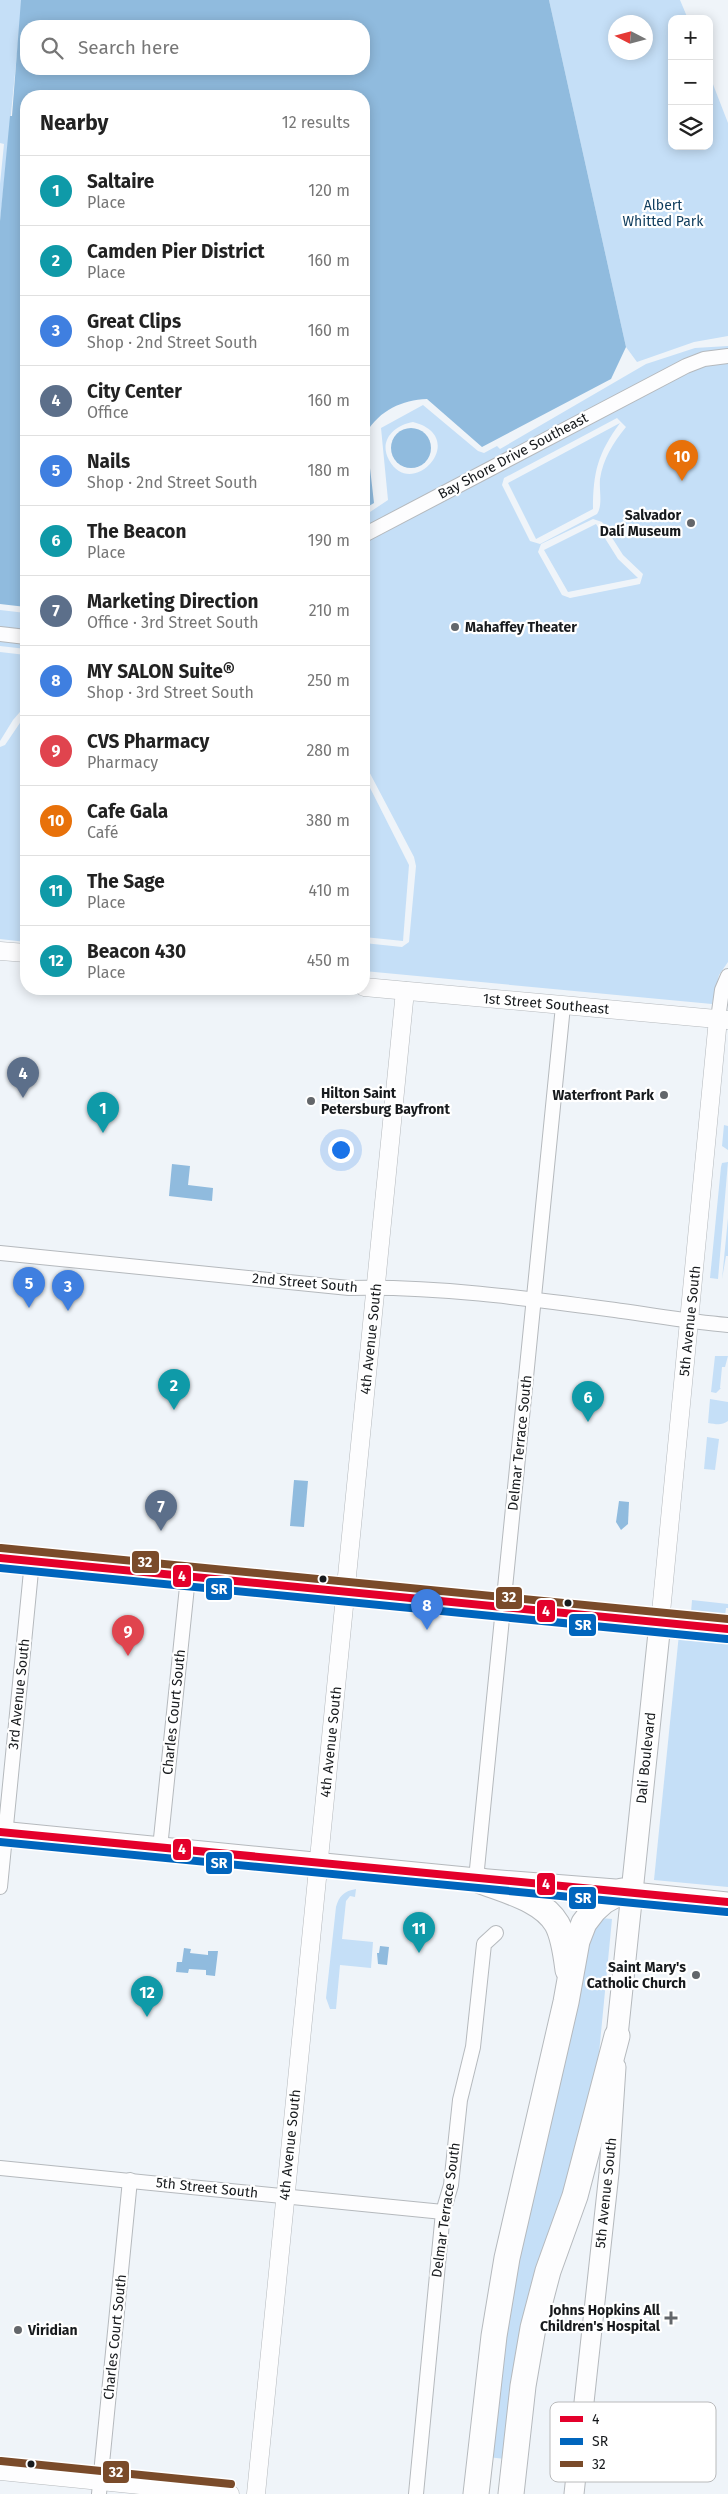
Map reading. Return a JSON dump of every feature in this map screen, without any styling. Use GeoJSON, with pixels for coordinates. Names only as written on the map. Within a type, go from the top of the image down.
{"type":"FeatureCollection","features":[{"type":"Feature","properties":{"kind":"highway"},"geometry":{"type":"LineString","coordinates":[[476,1879],[534,1903],[548,1913],[557,1924],[564,1944],[570,1980]]}},
{"type":"Feature","properties":{"kind":"highway"},"geometry":{"type":"LineString","coordinates":[[476,2494],[494,2336],[507,2258],[584,1923],[604,1901],[628,1891]]}},
{"type":"Feature","properties":{"kind":"highway"},"geometry":{"type":"LineString","coordinates":[[511,2494],[523,2386],[533,2328],[548,2271],[575,2196],[617,2036]]}},
{"type":"Feature","properties":{"kind":"main road"},"geometry":{"type":"LineString","coordinates":[[0,1558],[660,1623]]}},
{"type":"Feature","properties":{"kind":"main road","name":"Dali Boulevard"},"geometry":{"type":"LineString","coordinates":[[628,1891],[660,1623]]}},
{"type":"Feature","properties":{"kind":"main road"},"geometry":{"type":"LineString","coordinates":[[3,1832],[318,1864],[628,1891],[728,1902]]}},
{"type":"Feature","properties":{"kind":"main road","name":"5th Avenue South"},"geometry":{"type":"LineString","coordinates":[[584,2402],[609,2173],[628,1891]]}},
{"type":"Feature","properties":{"kind":"street","name":"Bay Shore Drive Southeast"},"geometry":{"type":"LineString","coordinates":[[370,532],[663,378],[704,359],[728,356]]}},
{"type":"Feature","properties":{"kind":"street"},"geometry":{"type":"LineString","coordinates":[[0,634],[20,636]]}},
{"type":"Feature","properties":{"kind":"street"},"geometry":{"type":"LineString","coordinates":[[0,950],[20,952]]}},
{"type":"Feature","properties":{"kind":"street"},"geometry":{"type":"LineString","coordinates":[[723,1020],[722,990],[728,976]]}},
{"type":"Feature","properties":{"kind":"street","name":"1st Street Southeast"},"geometry":{"type":"LineString","coordinates":[[370,988],[723,1020]]}},
{"type":"Feature","properties":{"kind":"street","name":"4th Avenue South"},"geometry":{"type":"LineString","coordinates":[[256,2494],[405,991]]}},
{"type":"Feature","properties":{"kind":"street","name":"Delmar Terrace South"},"geometry":{"type":"LineString","coordinates":[[476,1879],[563,1006]]}},
{"type":"Feature","properties":{"kind":"street","name":"5th Avenue South"},"geometry":{"type":"LineString","coordinates":[[660,1623],[723,1020]]}},
{"type":"Feature","properties":{"kind":"street","name":"2nd Street South"},"geometry":{"type":"LineString","coordinates":[[0,1254],[349,1288],[402,1288],[535,1300],[690,1322],[728,1325]]}},
{"type":"Feature","properties":{"kind":"street","name":"3rd Avenue South"},"geometry":{"type":"LineString","coordinates":[[0,1887],[3,1832],[32,1561]]}},
{"type":"Feature","properties":{"kind":"street","name":"Charles Court South"},"geometry":{"type":"LineString","coordinates":[[160,1848],[188,1576]]}},
{"type":"Feature","properties":{"kind":"street"},"geometry":{"type":"LineString","coordinates":[[660,1623],[728,1629]]}},
{"type":"Feature","properties":{"kind":"street","name":"Delmar Terrace South"},"geometry":{"type":"LineString","coordinates":[[416,2494],[443,2212],[451,2186],[460,2100],[473,2047],[484,1944],[496,1933]]}},
{"type":"Feature","properties":{"kind":"street","name":"5th Street South"},"geometry":{"type":"LineString","coordinates":[[0,2168],[443,2212]]}},
{"type":"Feature","properties":{"kind":"street","name":"Charles Court South"},"geometry":{"type":"LineString","coordinates":[[100,2488],[130,2180]]}},
{"type":"Feature","properties":{"kind":"street"},"geometry":{"type":"LineString","coordinates":[[0,2471],[100,2488],[230,2494]]}},
{"type":"Feature","properties":{"kind":"green space"},"geometry":{"type":"Polygon","coordinates":[[[0,0],[21,0],[0,223],[0,184],[4,144],[0,143],[0,0]]]}},
{"type":"Feature","properties":{"kind":"green space","name":"Albert Whitted Park"},"geometry":{"type":"Polygon","coordinates":[[[549,0],[680,0],[686,15],[668,15],[668,150],[713,150],[713,84],[728,123],[728,336],[694,342],[637,362],[626,347],[549,0]]]}},
{"type":"Feature","properties":{"kind":"green space"},"geometry":{"type":"Polygon","coordinates":[[[728,346],[728,349],[702,353],[682,360],[370,524],[370,512],[388,500],[381,428],[423,405],[478,451],[484,453],[497,446],[500,449],[646,364],[695,348],[728,346]],[[413,422],[400,426],[390,435],[387,440],[386,453],[389,460],[399,471],[411,474],[422,470],[431,462],[437,452],[437,440],[430,430],[413,422]]]}},
{"type":"Feature","properties":{"kind":"green space"},"geometry":{"type":"Polygon","coordinates":[[[728,363],[728,962],[719,975],[712,1004],[370,972],[370,944],[402,947],[409,942],[416,866],[414,857],[370,773],[370,540],[689,372],[706,366],[728,363]],[[617,418],[504,478],[502,485],[530,541],[540,544],[597,514],[600,506],[600,479],[606,458],[626,427],[617,418]],[[593,519],[541,544],[538,552],[562,595],[570,598],[640,584],[643,574],[623,555],[602,522],[593,519]]]}},
{"type":"Feature","properties":{"kind":"green space"},"geometry":{"type":"Polygon","coordinates":[[[620,423],[606,444],[598,463],[594,484],[593,509],[536,539],[508,483],[620,423]]]}},
{"type":"Feature","properties":{"kind":"green space"},"geometry":{"type":"Polygon","coordinates":[[[596,524],[618,559],[638,578],[568,592],[544,550],[596,524]]]}},
{"type":"Feature","properties":{"kind":"green space"},"geometry":{"type":"Polygon","coordinates":[[[0,610],[20,612],[20,629],[0,627],[0,610]]]}},
{"type":"Feature","properties":{"kind":"green space"},"geometry":{"type":"Polygon","coordinates":[[[0,640],[20,643],[20,648],[0,646],[0,640]]]}},
{"type":"Feature","properties":{"kind":"green space"},"geometry":{"type":"Polygon","coordinates":[[[0,652],[20,654],[20,712],[0,741],[0,652]]]}},
{"type":"Feature","properties":{"kind":"green space"},"geometry":{"type":"Polygon","coordinates":[[[20,723],[20,941],[0,939],[0,747],[5,745],[20,723]]]}},
{"type":"Feature","properties":{"kind":"green space"},"geometry":{"type":"Polygon","coordinates":[[[370,788],[409,865],[403,941],[370,938],[370,788]]]}},
{"type":"Feature","properties":{"kind":"green space"},"geometry":{"type":"Polygon","coordinates":[[[724,1125],[728,1126],[728,1150],[722,1146],[724,1125]]]}},
{"type":"Feature","properties":{"kind":"green space"},"geometry":{"type":"Polygon","coordinates":[[[728,1162],[718,1279],[710,1278],[721,1167],[722,1163],[728,1162]]]}},
{"type":"Feature","properties":{"kind":"green space"},"geometry":{"type":"Polygon","coordinates":[[[728,1218],[728,1256],[726,1256],[722,1279],[728,1218]]]}},
{"type":"Feature","properties":{"kind":"green space"},"geometry":{"type":"Polygon","coordinates":[[[715,1356],[728,1356],[725,1367],[722,1367],[721,1388],[716,1393],[711,1392],[715,1356]]]}},
{"type":"Feature","properties":{"kind":"green space"},"geometry":{"type":"Polygon","coordinates":[[[710,1399],[728,1402],[728,1421],[721,1424],[708,1423],[710,1399]]]}},
{"type":"Feature","properties":{"kind":"green space"},"geometry":{"type":"Polygon","coordinates":[[[707,1437],[719,1439],[715,1470],[704,1469],[707,1437]]]}},
{"type":"Feature","properties":{"kind":"green space"},"geometry":{"type":"Polygon","coordinates":[[[692,1600],[728,1604],[728,1608],[726,1608],[725,1616],[691,1613],[692,1600]]]}},
{"type":"Feature","properties":{"kind":"green space"},"geometry":{"type":"Polygon","coordinates":[[[679,1634],[728,1638],[728,1887],[654,1880],[679,1634]]]}},
{"type":"Feature","properties":{"kind":"green space"},"geometry":{"type":"Polygon","coordinates":[[[356,1889],[355,1897],[350,1896],[346,1901],[342,1939],[373,1942],[371,1968],[340,1965],[336,2009],[330,2009],[326,1998],[336,1907],[343,1895],[348,1891],[356,1889]]]}},
{"type":"Feature","properties":{"kind":"green space"},"geometry":{"type":"Polygon","coordinates":[[[601,1918],[612,1919],[597,2074],[505,2459],[488,2457],[497,2372],[581,1946],[601,1918]]]}},
{"type":"Feature","properties":{"kind":"shaded area"},"geometry":{"type":"Polygon","coordinates":[[[21,0],[549,0],[626,347],[611,379],[482,447],[427,399],[400,404],[392,408],[378,418],[370,428],[370,90],[20,90],[20,606],[0,604],[0,221],[10,116],[12,116],[21,0]]]}},
{"type":"Feature","properties":{"kind":"shaded area"},"geometry":{"type":"Polygon","coordinates":[[[411,428],[425,434],[431,448],[425,462],[411,468],[397,462],[391,448],[397,434],[411,428]]]}},
{"type":"Feature","properties":{"kind":"shaded area"},"geometry":{"type":"Polygon","coordinates":[[[370,468],[374,503],[370,505],[370,468]]]}},
{"type":"Feature","properties":{"kind":"shaded area"},"geometry":{"type":"Polygon","coordinates":[[[172,1164],[190,1166],[188,1185],[213,1188],[212,1201],[169,1196],[172,1164]]]}},
{"type":"Feature","properties":{"kind":"shaded area"},"geometry":{"type":"Polygon","coordinates":[[[294,1480],[308,1481],[304,1527],[290,1526],[294,1480]]]}},
{"type":"Feature","properties":{"kind":"shaded area"},"geometry":{"type":"Polygon","coordinates":[[[619,1501],[629,1502],[628,1524],[621,1530],[616,1522],[619,1501]]]}},
{"type":"Feature","properties":{"kind":"shaded area"},"geometry":{"type":"Polygon","coordinates":[[[380,1946],[389,1947],[387,1965],[378,1964],[377,1953],[379,1953],[380,1946]]]}},
{"type":"Feature","properties":{"kind":"shaded area"},"geometry":{"type":"Polygon","coordinates":[[[184,1948],[191,1949],[190,1953],[208,1955],[208,1951],[218,1951],[215,1976],[206,1975],[206,1970],[189,1969],[188,1973],[176,1972],[177,1962],[182,1962],[184,1948]]]}},
{"type":"Feature","properties":{"kind":"transit line","name":"32"},"geometry":{"type":"LineString","coordinates":[[1,1548],[728,1619]]}},
{"type":"Feature","properties":{"kind":"transit line","name":"4"},"geometry":{"type":"LineString","coordinates":[[0,1558],[728,1629]]}},
{"type":"Feature","properties":{"kind":"transit line","name":"SR"},"geometry":{"type":"LineString","coordinates":[[0,1568],[727,1639]]}},
{"type":"Feature","properties":{"kind":"transit line","name":"4"},"geometry":{"type":"LineString","coordinates":[[0,1832],[728,1902]]}},
{"type":"Feature","properties":{"kind":"transit line","name":"SR"},"geometry":{"type":"LineString","coordinates":[[0,1842],[727,1912]]}},
{"type":"Feature","properties":{"kind":"transit line","name":"32"},"geometry":{"type":"LineString","coordinates":[[1,2461],[231,2484]]}},
{"type":"Feature","properties":{"kind":"place","name":"Cafe Gala"},"geometry":{"type":"Point","coordinates":[682,481]}},
{"type":"Feature","properties":{"kind":"place","name":"Salvador Dalí Museum"},"geometry":{"type":"Point","coordinates":[691,523]}},
{"type":"Feature","properties":{"kind":"place","name":"Mahaffey Theater"},"geometry":{"type":"Point","coordinates":[455,627]}},
{"type":"Feature","properties":{"kind":"place","name":"Waterfront Park"},"geometry":{"type":"Point","coordinates":[664,1095]}},
{"type":"Feature","properties":{"kind":"place","name":"City Center"},"geometry":{"type":"Point","coordinates":[23,1098]}},
{"type":"Feature","properties":{"kind":"place","name":"Hilton Saint Petersburg Bayfront"},"geometry":{"type":"Point","coordinates":[311,1101]}},
{"type":"Feature","properties":{"kind":"place","name":"Saltaire"},"geometry":{"type":"Point","coordinates":[103,1133]}},
{"type":"Feature","properties":{"kind":"place","name":"Nails"},"geometry":{"type":"Point","coordinates":[29,1308]}},
{"type":"Feature","properties":{"kind":"place","name":"Great Clips"},"geometry":{"type":"Point","coordinates":[68,1311]}},
{"type":"Feature","properties":{"kind":"place","name":"Camden Pier District"},"geometry":{"type":"Point","coordinates":[174,1410]}},
{"type":"Feature","properties":{"kind":"place","name":"The Beacon"},"geometry":{"type":"Point","coordinates":[588,1422]}},
{"type":"Feature","properties":{"kind":"place","name":"Marketing Direction"},"geometry":{"type":"Point","coordinates":[161,1531]}},
{"type":"Feature","properties":{"kind":"place","name":"MY SALON Suite®"},"geometry":{"type":"Point","coordinates":[427,1630]}},
{"type":"Feature","properties":{"kind":"place","name":"CVS Pharmacy"},"geometry":{"type":"Point","coordinates":[128,1656]}},
{"type":"Feature","properties":{"kind":"place","name":"The Sage"},"geometry":{"type":"Point","coordinates":[419,1953]}},
{"type":"Feature","properties":{"kind":"place","name":"Saint Mary's Catholic Church"},"geometry":{"type":"Point","coordinates":[696,1975]}},
{"type":"Feature","properties":{"kind":"place","name":"Beacon 430"},"geometry":{"type":"Point","coordinates":[147,2017]}},
{"type":"Feature","properties":{"kind":"place","name":"Johns Hopkins All Children's Hospital"},"geometry":{"type":"Point","coordinates":[671,2318]}},
{"type":"Feature","properties":{"kind":"place","name":"Viridian"},"geometry":{"type":"Point","coordinates":[18,2330]}}]}
